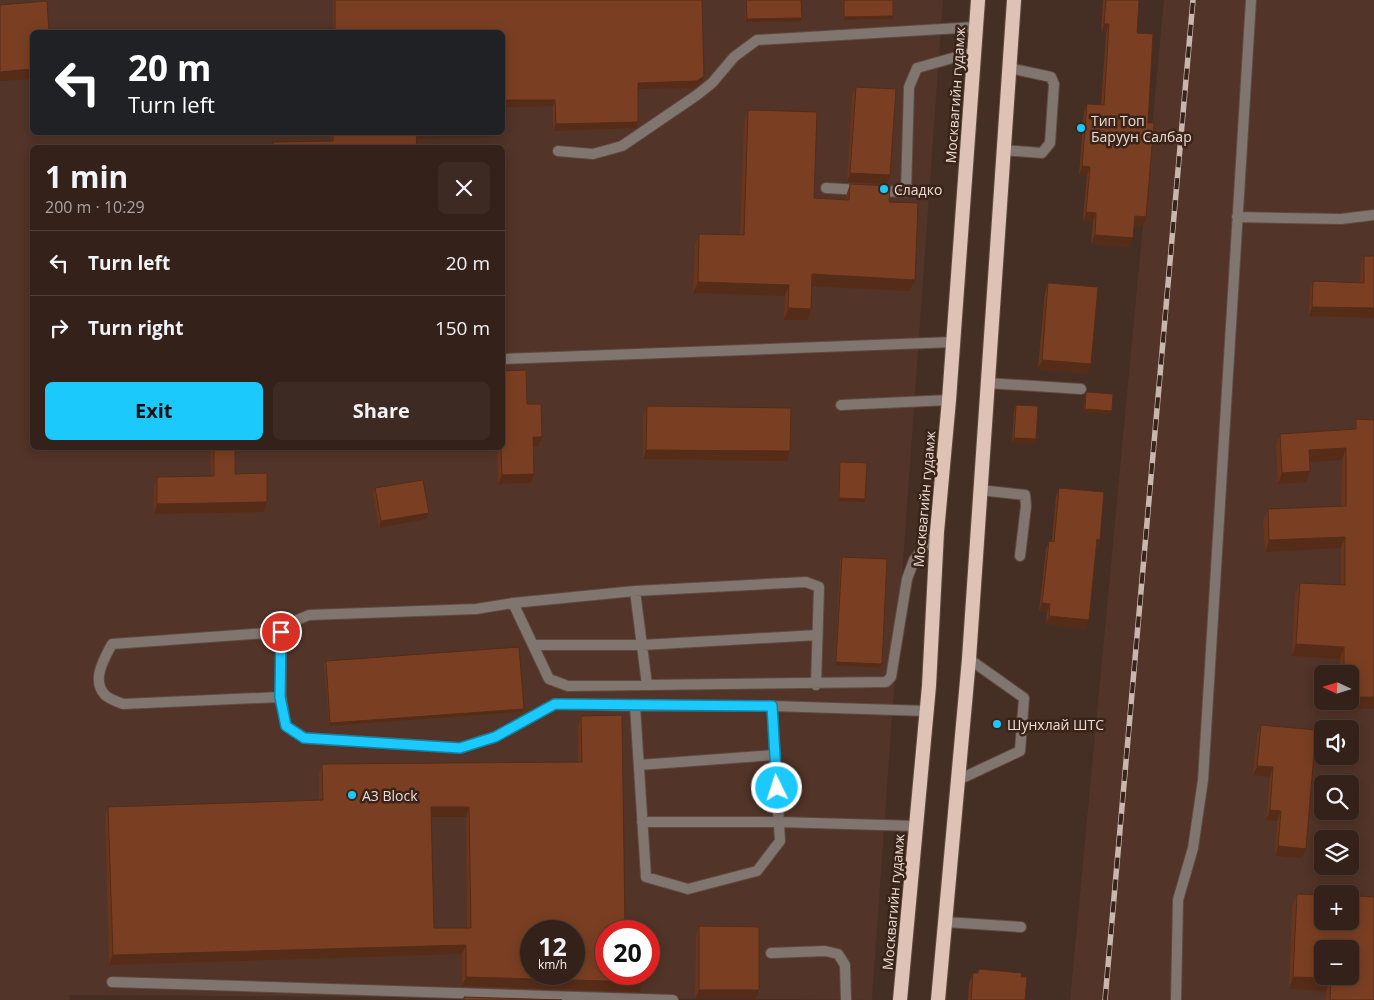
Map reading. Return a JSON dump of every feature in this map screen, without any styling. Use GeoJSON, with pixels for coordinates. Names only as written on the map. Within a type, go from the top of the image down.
{"type":"FeatureCollection","features":[{"type":"Feature","properties":{"kind":"highway","name":"Москвагийн гудамж"},"geometry":{"type":"LineString","coordinates":[[900,1000],[927,711],[937,532],[954,342],[978,0]]}},
{"type":"Feature","properties":{"kind":"highway"},"geometry":{"type":"LineString","coordinates":[[938,1000],[968,659],[1014,0]]}},
{"type":"Feature","properties":{"kind":"lane"},"geometry":{"type":"LineString","coordinates":[[1176,1000],[1178,900],[1193,848],[1203,780],[1250,0]]}},
{"type":"Feature","properties":{"kind":"lane"},"geometry":{"type":"LineString","coordinates":[[558,151],[594,154],[622,146],[697,95],[712,83],[734,57],[758,40],[976,27]]}},
{"type":"Feature","properties":{"kind":"lane"},"geometry":{"type":"LineString","coordinates":[[826,188],[906,192],[909,87],[917,68],[974,52]]}},
{"type":"Feature","properties":{"kind":"lane"},"geometry":{"type":"LineString","coordinates":[[1003,150],[1042,154],[1050,143],[1054,84],[1051,77],[1009,68]]}},
{"type":"Feature","properties":{"kind":"lane"},"geometry":{"type":"LineString","coordinates":[[1237,217],[1341,219],[1374,215]]}},
{"type":"Feature","properties":{"kind":"lane"},"geometry":{"type":"LineString","coordinates":[[505,359],[954,342]]}},
{"type":"Feature","properties":{"kind":"lane"},"geometry":{"type":"LineString","coordinates":[[987,383],[1081,389]]}},
{"type":"Feature","properties":{"kind":"lane"},"geometry":{"type":"LineString","coordinates":[[841,405],[949,400]]}},
{"type":"Feature","properties":{"kind":"lane"},"geometry":{"type":"LineString","coordinates":[[980,490],[1024,494],[1026,506],[1020,556]]}},
{"type":"Feature","properties":{"kind":"lane"},"geometry":{"type":"LineString","coordinates":[[513,603],[549,679],[568,686],[816,685],[886,682],[889,680],[907,579],[914,560],[937,532]]}},
{"type":"Feature","properties":{"kind":"lane"},"geometry":{"type":"LineString","coordinates":[[280,697],[123,704],[105,696],[98,679],[102,662],[112,644],[281,632],[292,622],[309,615],[476,609],[513,603],[635,591],[806,582],[819,588],[816,685]]}},
{"type":"Feature","properties":{"kind":"lane"},"geometry":{"type":"LineString","coordinates":[[635,591],[647,685]]}},
{"type":"Feature","properties":{"kind":"lane"},"geometry":{"type":"LineString","coordinates":[[281,632],[280,697],[286,726],[304,738],[460,748],[495,737],[555,704],[772,706],[927,711]]}},
{"type":"Feature","properties":{"kind":"lane"},"geometry":{"type":"LineString","coordinates":[[533,645],[642,645],[818,635]]}},
{"type":"Feature","properties":{"kind":"lane"},"geometry":{"type":"LineString","coordinates":[[956,781],[1020,750],[1021,742],[1024,698],[968,659]]}},
{"type":"Feature","properties":{"kind":"lane"},"geometry":{"type":"LineString","coordinates":[[636,706],[646,877],[688,889],[757,871],[780,841],[772,706]]}},
{"type":"Feature","properties":{"kind":"lane"},"geometry":{"type":"LineString","coordinates":[[639,765],[774,755]]}},
{"type":"Feature","properties":{"kind":"lane"},"geometry":{"type":"LineString","coordinates":[[642,822],[779,822],[916,826]]}},
{"type":"Feature","properties":{"kind":"lane"},"geometry":{"type":"LineString","coordinates":[[945,922],[1021,927]]}},
{"type":"Feature","properties":{"kind":"lane"},"geometry":{"type":"LineString","coordinates":[[771,953],[825,951],[838,954],[845,965],[846,1000]]}},
{"type":"Feature","properties":{"kind":"lane"},"geometry":{"type":"LineString","coordinates":[[112,982],[672,1000]]}},
{"type":"Feature","properties":{"kind":"shaded area"},"geometry":{"type":"Polygon","coordinates":[[[0,0],[943,0],[872,1000],[69,995],[70,1000],[0,1000],[0,0]]]}},
{"type":"Feature","properties":{"kind":"shaded area"},"geometry":{"type":"Polygon","coordinates":[[[1164,0],[1374,0],[1374,1000],[1070,1000],[1164,0]]]}},
{"type":"Feature","properties":{"kind":"building"},"geometry":{"type":"Polygon","coordinates":[[[335,0],[702,0],[704,76],[697,81],[638,83],[638,122],[556,124],[555,100],[505,100],[505,30],[335,30],[335,0]]]}},
{"type":"Feature","properties":{"kind":"building"},"geometry":{"type":"Polygon","coordinates":[[[746,0],[801,0],[802,18],[747,19],[746,0]]]}},
{"type":"Feature","properties":{"kind":"building"},"geometry":{"type":"Polygon","coordinates":[[[844,0],[893,0],[893,16],[844,17],[844,0]]]}},
{"type":"Feature","properties":{"kind":"building"},"geometry":{"type":"Polygon","coordinates":[[[1106,0],[1139,0],[1137,33],[1153,34],[1148,123],[1154,123],[1146,217],[1135,216],[1133,238],[1095,235],[1096,213],[1086,212],[1090,167],[1082,166],[1087,104],[1104,105],[1109,24],[1104,24],[1106,0]]]}},
{"type":"Feature","properties":{"kind":"building"},"geometry":{"type":"Polygon","coordinates":[[[47,1],[49,30],[30,30],[30,69],[0,72],[0,5],[47,1]]]}},
{"type":"Feature","properties":{"kind":"building"},"geometry":{"type":"Polygon","coordinates":[[[856,87],[896,89],[890,175],[850,173],[856,87]]]}},
{"type":"Feature","properties":{"kind":"building"},"geometry":{"type":"Polygon","coordinates":[[[748,110],[817,112],[814,198],[849,200],[850,184],[890,186],[889,202],[918,203],[915,280],[812,274],[811,309],[788,308],[789,285],[698,282],[699,234],[744,235],[748,110]]]}},
{"type":"Feature","properties":{"kind":"building"},"geometry":{"type":"Polygon","coordinates":[[[333,135],[417,135],[416,145],[273,145],[273,142],[333,141],[333,135]]]}},
{"type":"Feature","properties":{"kind":"building"},"geometry":{"type":"Polygon","coordinates":[[[1364,256],[1374,256],[1374,308],[1312,307],[1313,281],[1364,283],[1364,256]]]}},
{"type":"Feature","properties":{"kind":"building"},"geometry":{"type":"Polygon","coordinates":[[[1048,283],[1098,287],[1091,364],[1042,360],[1048,283]]]}},
{"type":"Feature","properties":{"kind":"building"},"geometry":{"type":"Polygon","coordinates":[[[526,370],[527,404],[541,404],[542,437],[533,437],[534,474],[502,475],[501,450],[505,450],[505,371],[526,370]]]}},
{"type":"Feature","properties":{"kind":"building"},"geometry":{"type":"Polygon","coordinates":[[[1086,392],[1113,394],[1112,411],[1085,409],[1086,392]]]}},
{"type":"Feature","properties":{"kind":"building"},"geometry":{"type":"Polygon","coordinates":[[[1016,405],[1038,406],[1036,439],[1014,438],[1016,405]]]}},
{"type":"Feature","properties":{"kind":"building"},"geometry":{"type":"Polygon","coordinates":[[[647,406],[791,408],[790,451],[646,450],[647,406]]]}},
{"type":"Feature","properties":{"kind":"building"},"geometry":{"type":"Polygon","coordinates":[[[1356,419],[1374,420],[1374,697],[1359,697],[1359,665],[1344,665],[1344,647],[1296,644],[1300,583],[1345,585],[1345,537],[1269,540],[1268,509],[1346,506],[1346,448],[1309,450],[1310,471],[1282,473],[1280,434],[1356,429],[1356,419]]]}},
{"type":"Feature","properties":{"kind":"building"},"geometry":{"type":"Polygon","coordinates":[[[214,450],[235,450],[235,474],[267,473],[267,502],[157,504],[157,477],[214,476],[214,450]]]}},
{"type":"Feature","properties":{"kind":"building"},"geometry":{"type":"Polygon","coordinates":[[[840,462],[867,463],[865,499],[839,498],[840,462]]]}},
{"type":"Feature","properties":{"kind":"building"},"geometry":{"type":"Polygon","coordinates":[[[423,480],[429,513],[381,521],[375,488],[423,480]]]}},
{"type":"Feature","properties":{"kind":"building"},"geometry":{"type":"Polygon","coordinates":[[[1059,488],[1104,492],[1100,540],[1097,539],[1089,620],[1049,616],[1050,604],[1042,603],[1049,541],[1054,542],[1059,488]]]}},
{"type":"Feature","properties":{"kind":"building"},"geometry":{"type":"Polygon","coordinates":[[[842,557],[887,559],[882,664],[836,662],[842,557]]]}},
{"type":"Feature","properties":{"kind":"building"},"geometry":{"type":"Polygon","coordinates":[[[519,647],[524,709],[330,723],[326,661],[519,647]]]}},
{"type":"Feature","properties":{"kind":"building"},"geometry":{"type":"Polygon","coordinates":[[[622,715],[625,920],[595,920],[595,981],[585,980],[585,920],[520,920],[520,979],[466,977],[466,945],[113,955],[108,807],[323,800],[322,764],[582,762],[581,716],[622,715]],[[431,807],[434,928],[471,928],[469,807],[431,807]]]}},
{"type":"Feature","properties":{"kind":"building"},"geometry":{"type":"Polygon","coordinates":[[[1261,725],[1314,730],[1314,754],[1306,849],[1278,846],[1281,811],[1270,810],[1273,767],[1257,766],[1261,725]]]}},
{"type":"Feature","properties":{"kind":"building"},"geometry":{"type":"Polygon","coordinates":[[[1297,894],[1314,895],[1314,930],[1359,930],[1359,896],[1374,897],[1374,1000],[1330,1000],[1331,985],[1359,985],[1359,940],[1314,940],[1314,978],[1293,977],[1297,894]]]}},
{"type":"Feature","properties":{"kind":"building"},"geometry":{"type":"Polygon","coordinates":[[[699,926],[759,927],[759,990],[699,990],[699,926]]]}},
{"type":"Feature","properties":{"kind":"building"},"geometry":{"type":"Polygon","coordinates":[[[979,969],[1022,973],[1021,977],[1027,977],[1025,1000],[971,1000],[973,973],[978,973],[979,969]]]}},
{"type":"Feature","properties":{"kind":"building"},"geometry":{"type":"Polygon","coordinates":[[[464,997],[562,1000],[464,1000],[464,997]]]}},
{"type":"Feature","properties":{"kind":"railway"},"geometry":{"type":"LineString","coordinates":[[1105,1000],[1193,0]]}},
{"type":"Feature","properties":{"kind":"place","name":"Тип Топ Баруун Салбар"},"geometry":{"type":"Point","coordinates":[1081,128]}},
{"type":"Feature","properties":{"kind":"place","name":"Сладко"},"geometry":{"type":"Point","coordinates":[884,189]}},
{"type":"Feature","properties":{"kind":"place","name":"Шунхлай ШТС"},"geometry":{"type":"Point","coordinates":[997,724]}},
{"type":"Feature","properties":{"kind":"place","name":"A3 Block"},"geometry":{"type":"Point","coordinates":[352,795]}},
{"type":"Feature","properties":{"kind":"route"},"geometry":{"type":"LineString","coordinates":[[281,632],[280,697],[286,726],[304,738],[460,748],[495,737],[555,704],[772,706],[777,788]]}}]}
